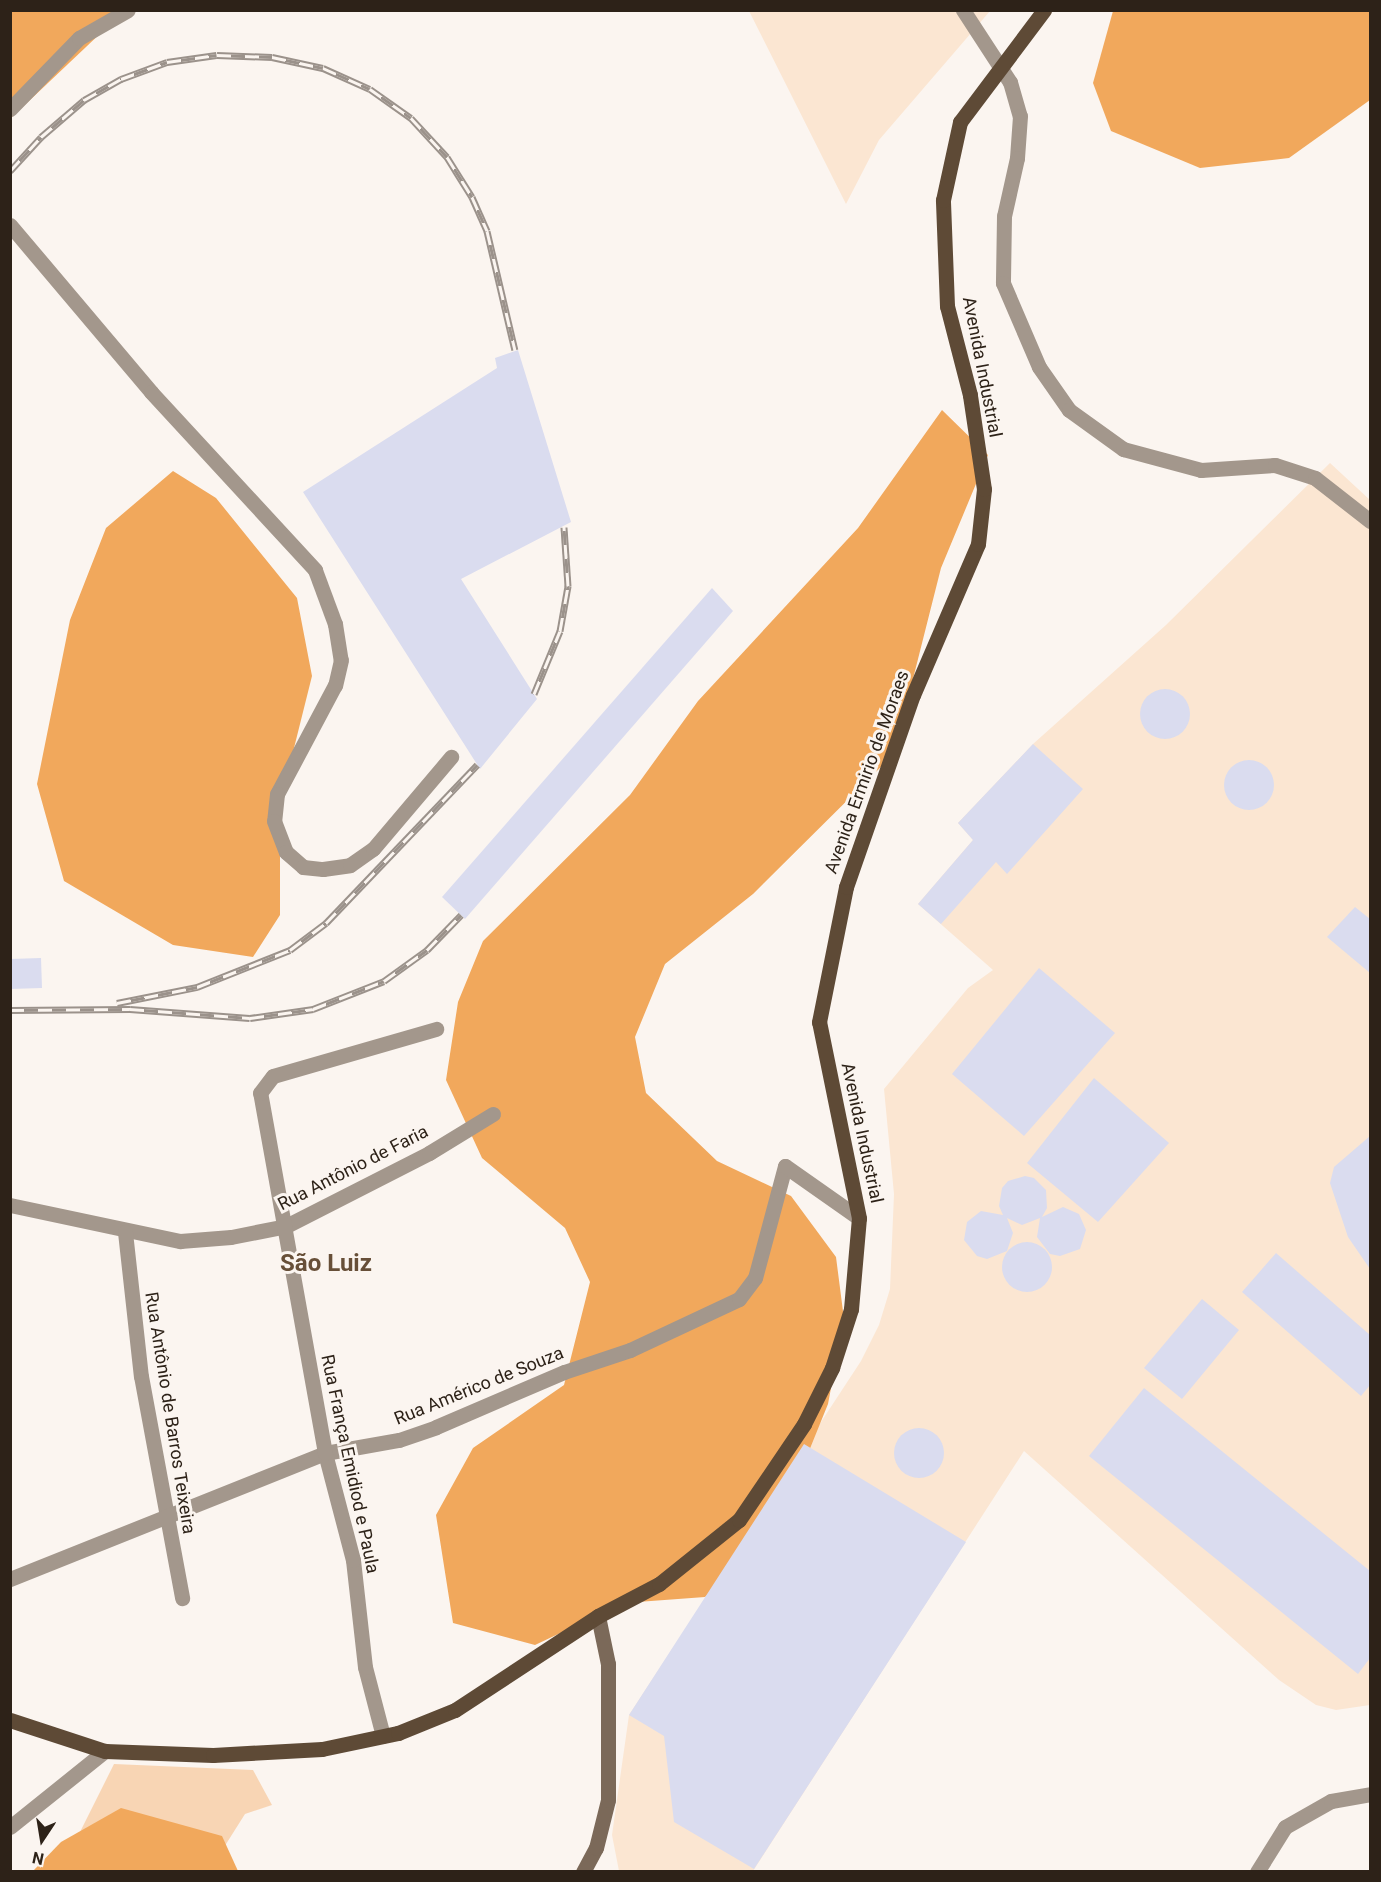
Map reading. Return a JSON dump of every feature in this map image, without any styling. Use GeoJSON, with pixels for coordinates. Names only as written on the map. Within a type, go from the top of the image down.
{"type":"FeatureCollection","features":[{"type":"Feature","properties":{"kind":"main road","name":"Avenida Industrial"},"geometry":{"type":"LineString","coordinates":[[978,544],[984,489],[970,395],[947,306],[943,200],[960,122],[1044,10]]}},
{"type":"Feature","properties":{"kind":"main road","name":"Avenida Ermirio de Moraes"},"geometry":{"type":"LineString","coordinates":[[819,1022],[846,887],[914,695],[978,544]]}},
{"type":"Feature","properties":{"kind":"main road","name":"Avenida Industrial"},"geometry":{"type":"LineString","coordinates":[[598,1616],[659,1584],[739,1520],[804,1424],[832,1368],[851,1309],[859,1218],[819,1022]]}},
{"type":"Feature","properties":{"kind":"main road"},"geometry":{"type":"LineString","coordinates":[[10,1720],[105,1751],[213,1755],[322,1749],[383,1736],[455,1710],[598,1616],[608,1664],[608,1800],[596,1848],[584,1872]]}},
{"type":"Feature","properties":{"kind":"street"},"geometry":{"type":"LineString","coordinates":[[10,109],[79,38],[128,10]]}},
{"type":"Feature","properties":{"kind":"street"},"geometry":{"type":"LineString","coordinates":[[963,10],[982,43],[1010,82],[1020,116],[1020,135],[1004,216],[1003,283],[1039,367],[1069,410],[1123,449],[1201,470],[1275,465],[1315,478],[1371,521]]}},
{"type":"Feature","properties":{"kind":"street"},"geometry":{"type":"LineString","coordinates":[[10,225],[151,392],[315,570],[335,624],[341,660],[335,685],[277,794],[274,821],[286,852],[303,867],[323,869],[350,865],[373,849],[451,757]]}},
{"type":"Feature","properties":{"kind":"street","name":"Rua França Emidiod e Paula"},"geometry":{"type":"LineString","coordinates":[[383,1736],[364,1667],[353,1560],[325,1453],[286,1226],[260,1093],[273,1076],[436,1029]]}},
{"type":"Feature","properties":{"kind":"street","name":"Rua Antônio de Faria"},"geometry":{"type":"LineString","coordinates":[[10,1205],[124,1232],[180,1241],[231,1238],[286,1226],[429,1153],[493,1114]]}},
{"type":"Feature","properties":{"kind":"street","name":"Rua Américo de Souza"},"geometry":{"type":"LineString","coordinates":[[10,1579],[325,1453],[399,1440],[436,1427],[564,1372],[630,1350],[739,1299],[755,1278],[785,1166],[859,1218]]}},
{"type":"Feature","properties":{"kind":"street","name":"Rua Antônio de Barros Teixeira"},"geometry":{"type":"LineString","coordinates":[[124,1232],[141,1376],[182,1598]]}},
{"type":"Feature","properties":{"kind":"street"},"geometry":{"type":"LineString","coordinates":[[10,1827],[105,1751]]}},
{"type":"Feature","properties":{"kind":"street"},"geometry":{"type":"LineString","coordinates":[[1257,1872],[1285,1827],[1331,1800],[1371,1794]]}},
{"type":"Feature","properties":{"kind":"shaded area"},"geometry":{"type":"Polygon","coordinates":[[[11,11],[124,11],[11,118],[11,11]]]}},
{"type":"Feature","properties":{"kind":"shaded area"},"geometry":{"type":"Polygon","coordinates":[[[749,11],[990,11],[879,140],[846,204],[749,11]]]}},
{"type":"Feature","properties":{"kind":"shaded area"},"geometry":{"type":"Polygon","coordinates":[[[1113,11],[1370,11],[1370,100],[1289,158],[1200,168],[1111,131],[1093,83],[1113,11]]]}},
{"type":"Feature","properties":{"kind":"shaded area"},"geometry":{"type":"Polygon","coordinates":[[[942,410],[988,455],[941,568],[894,754],[753,894],[665,964],[635,1037],[646,1093],[717,1161],[791,1196],[836,1257],[844,1319],[828,1404],[775,1535],[705,1597],[624,1603],[535,1645],[453,1623],[436,1515],[473,1448],[564,1385],[590,1282],[565,1228],[482,1158],[446,1080],[458,1002],[483,941],[630,795],[698,701],[858,528],[942,410]]]}},
{"type":"Feature","properties":{"kind":"shaded area"},"geometry":{"type":"Polygon","coordinates":[[[1330,463],[1370,500],[1370,1705],[1336,1710],[1316,1705],[1279,1680],[1024,1451],[753,1871],[619,1871],[612,1835],[629,1715],[861,1361],[879,1325],[890,1289],[894,1194],[884,1089],[968,988],[993,970],[918,904],[973,840],[958,823],[1033,744],[1166,625],[1330,463]]]}},
{"type":"Feature","properties":{"kind":"shaded area"},"geometry":{"type":"Polygon","coordinates":[[[173,471],[216,498],[297,598],[312,676],[280,804],[280,915],[253,957],[173,945],[64,881],[37,784],[70,620],[106,528],[173,471]]]}},
{"type":"Feature","properties":{"kind":"shaded area"},"geometry":{"type":"Polygon","coordinates":[[[114,1764],[253,1770],[272,1805],[245,1814],[209,1871],[60,1872],[114,1764]]]}},
{"type":"Feature","properties":{"kind":"shaded area"},"geometry":{"type":"Polygon","coordinates":[[[121,1808],[222,1836],[238,1871],[33,1871],[61,1842],[121,1808]]]}},
{"type":"Feature","properties":{"kind":"building"},"geometry":{"type":"Polygon","coordinates":[[[518,350],[571,522],[461,579],[537,699],[480,769],[303,492],[497,368],[495,358],[518,350]]]}},
{"type":"Feature","properties":{"kind":"building"},"geometry":{"type":"Polygon","coordinates":[[[712,588],[733,611],[465,919],[442,897],[712,588]]]}},
{"type":"Feature","properties":{"kind":"building"},"geometry":{"type":"Polygon","coordinates":[[[1165,689],[1174,691],[1185,700],[1190,714],[1188,723],[1179,734],[1165,739],[1156,737],[1145,728],[1140,714],[1142,705],[1151,694],[1165,689]]]}},
{"type":"Feature","properties":{"kind":"building"},"geometry":{"type":"Polygon","coordinates":[[[1033,744],[1083,789],[1007,874],[996,862],[941,924],[918,904],[973,840],[958,823],[1033,744]]]}},
{"type":"Feature","properties":{"kind":"building"},"geometry":{"type":"Polygon","coordinates":[[[1249,760],[1258,762],[1269,771],[1274,785],[1272,794],[1263,805],[1249,810],[1240,808],[1229,799],[1224,785],[1226,776],[1235,765],[1249,760]]]}},
{"type":"Feature","properties":{"kind":"building"},"geometry":{"type":"Polygon","coordinates":[[[1355,907],[1370,919],[1370,973],[1327,937],[1355,907]]]}},
{"type":"Feature","properties":{"kind":"building"},"geometry":{"type":"Polygon","coordinates":[[[41,958],[42,988],[10,989],[10,959],[41,958]]]}},
{"type":"Feature","properties":{"kind":"building"},"geometry":{"type":"Polygon","coordinates":[[[1039,968],[1115,1033],[1024,1136],[952,1074],[1039,968]]]}},
{"type":"Feature","properties":{"kind":"building"},"geometry":{"type":"Polygon","coordinates":[[[1094,1078],[1169,1143],[1098,1222],[1027,1163],[1094,1078]]]}},
{"type":"Feature","properties":{"kind":"building"},"geometry":{"type":"Polygon","coordinates":[[[1370,1136],[1370,1269],[1348,1237],[1330,1183],[1334,1167],[1370,1136]]]}},
{"type":"Feature","properties":{"kind":"building"},"geometry":{"type":"Polygon","coordinates":[[[1025,1176],[1034,1178],[1046,1190],[1047,1208],[1042,1217],[1063,1207],[1079,1214],[1086,1230],[1080,1249],[1060,1256],[1050,1254],[1037,1237],[1040,1218],[1022,1225],[1007,1218],[1013,1233],[1007,1251],[987,1259],[977,1256],[964,1240],[967,1222],[981,1211],[1003,1215],[999,1206],[1002,1188],[1008,1181],[1025,1176]]]}},
{"type":"Feature","properties":{"kind":"building"},"geometry":{"type":"Polygon","coordinates":[[[1027,1242],[1036,1244],[1047,1253],[1052,1267],[1050,1276],[1041,1287],[1027,1292],[1018,1290],[1007,1281],[1002,1267],[1004,1258],[1013,1247],[1027,1242]]]}},
{"type":"Feature","properties":{"kind":"building"},"geometry":{"type":"Polygon","coordinates":[[[1276,1253],[1370,1335],[1370,1385],[1361,1396],[1242,1292],[1276,1253]]]}},
{"type":"Feature","properties":{"kind":"building"},"geometry":{"type":"Polygon","coordinates":[[[1202,1299],[1239,1330],[1182,1399],[1144,1368],[1202,1299]]]}},
{"type":"Feature","properties":{"kind":"building"},"geometry":{"type":"Polygon","coordinates":[[[1144,1388],[1370,1571],[1370,1658],[1358,1674],[1089,1456],[1144,1388]]]}},
{"type":"Feature","properties":{"kind":"building"},"geometry":{"type":"Polygon","coordinates":[[[919,1428],[928,1430],[939,1439],[944,1453],[942,1462],[933,1473],[919,1478],[910,1476],[899,1467],[894,1453],[896,1444],[905,1433],[919,1428]]]}},
{"type":"Feature","properties":{"kind":"building"},"geometry":{"type":"Polygon","coordinates":[[[804,1444],[966,1542],[754,1869],[674,1822],[664,1736],[629,1715],[804,1444]]]}},
{"type":"Feature","properties":{"kind":"railway"},"geometry":{"type":"LineString","coordinates":[[10,171],[41,137],[84,100],[121,79],[167,62],[217,55],[272,57],[323,68],[370,89],[411,118],[447,157],[472,197],[487,231],[515,350]]}},
{"type":"Feature","properties":{"kind":"railway"},"geometry":{"type":"LineString","coordinates":[[534,694],[560,631],[568,586],[564,527]]}},
{"type":"Feature","properties":{"kind":"railway"},"geometry":{"type":"LineString","coordinates":[[117,1003],[197,987],[290,950],[326,923],[477,765]]}},
{"type":"Feature","properties":{"kind":"railway"},"geometry":{"type":"LineString","coordinates":[[10,1010],[130,1009],[250,1018],[313,1009],[384,981],[427,950],[461,915]]}},
{"type":"Feature","properties":{"kind":"district","name":"São Luiz"},"geometry":{"type":"Point","coordinates":[326,1264]}}]}
